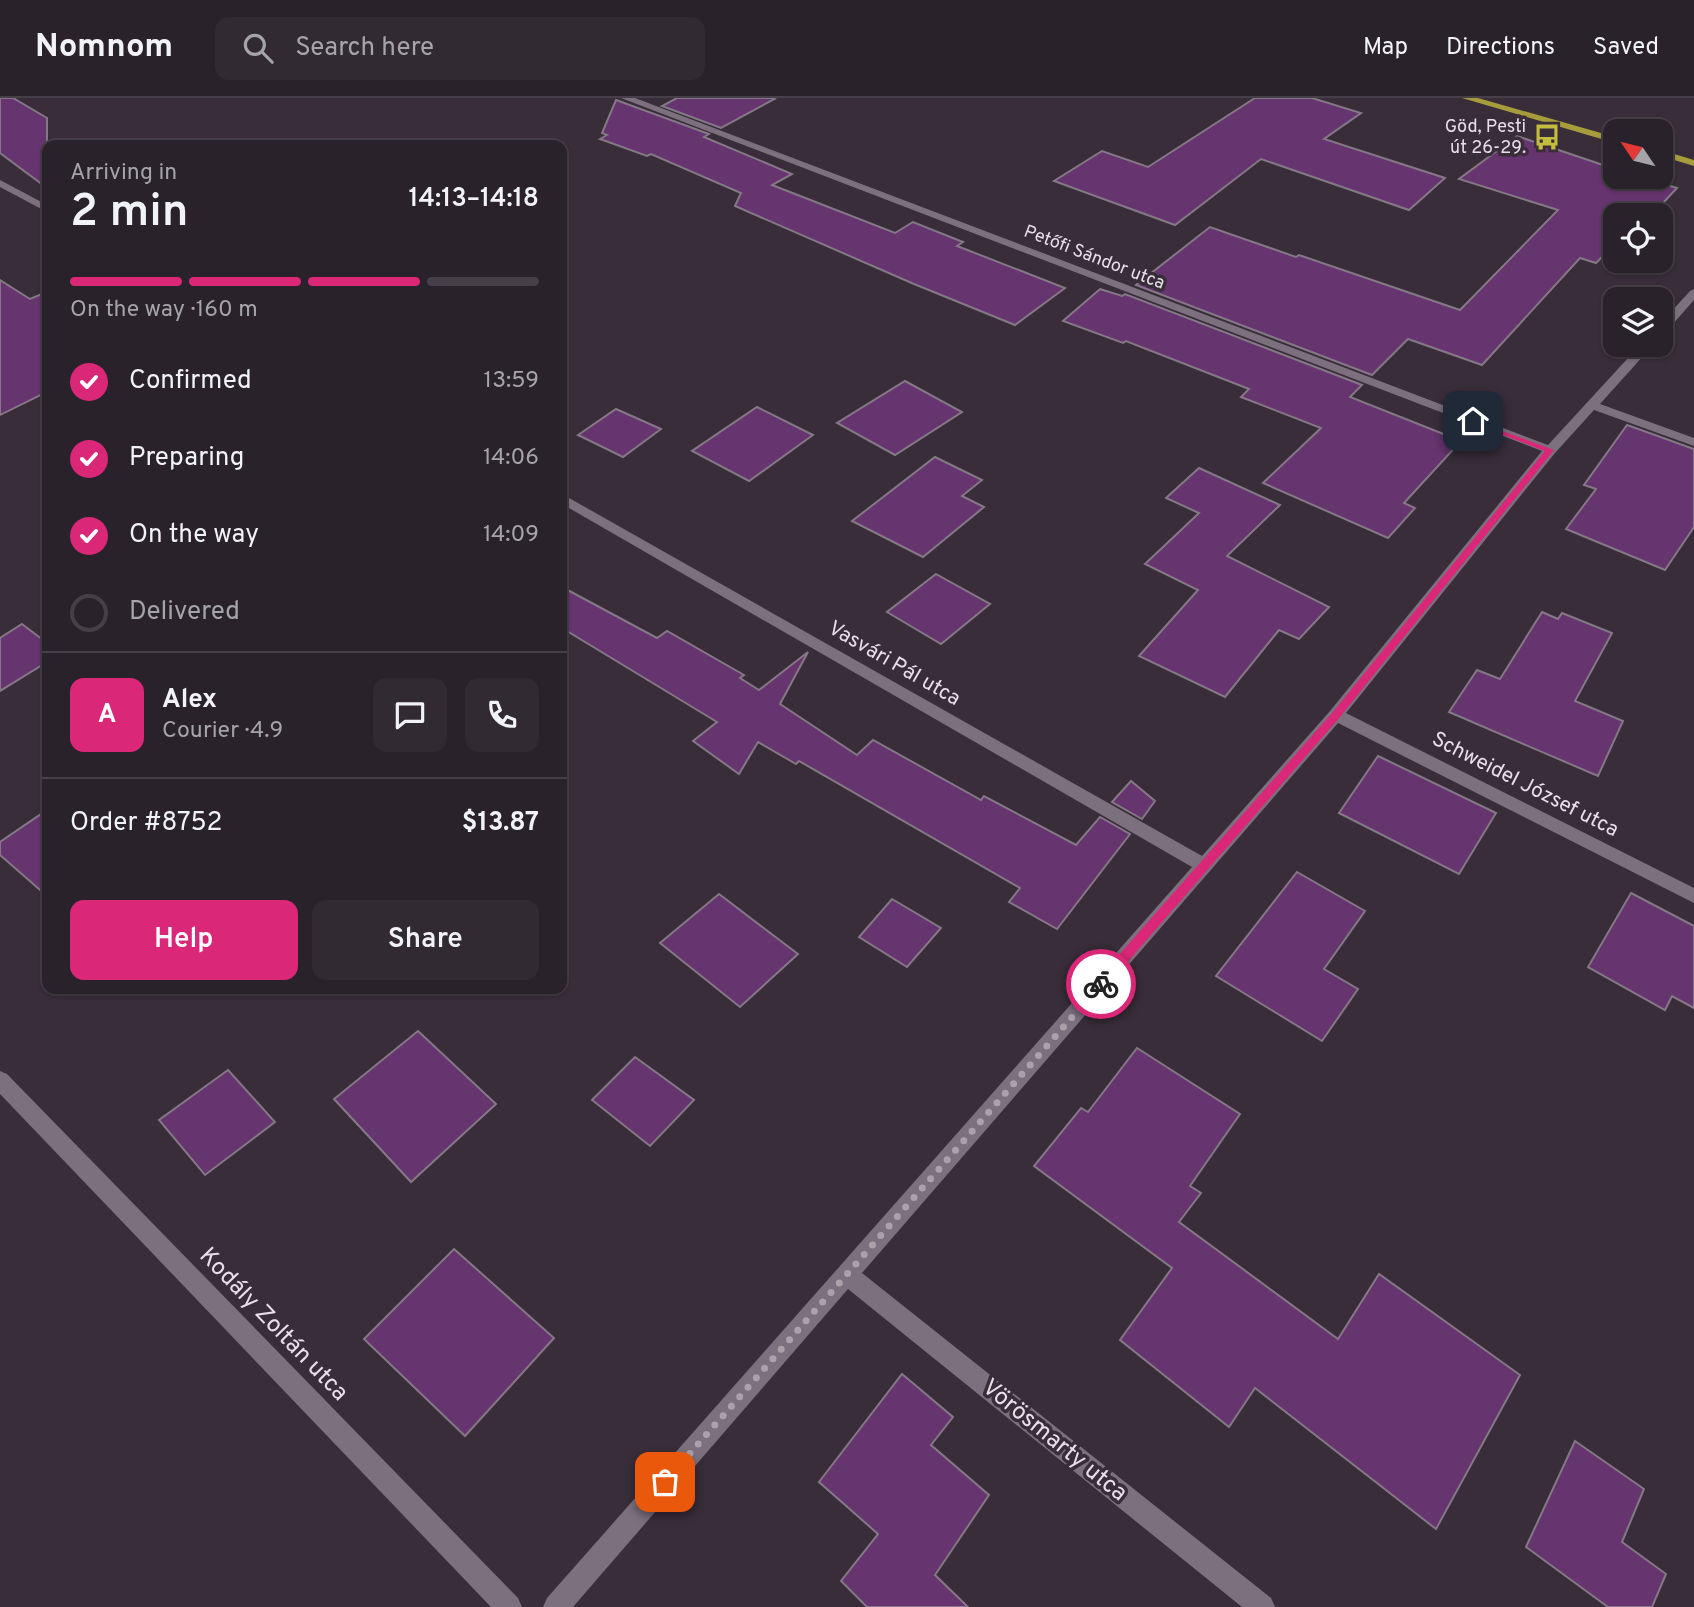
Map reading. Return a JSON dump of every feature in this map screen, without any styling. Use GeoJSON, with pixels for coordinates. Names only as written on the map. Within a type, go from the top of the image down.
{"type":"FeatureCollection","features":[{"type":"Feature","properties":{"kind":"main road"},"geometry":{"type":"LineString","coordinates":[[1467,98],[1603,137]]}},
{"type":"Feature","properties":{"kind":"main road"},"geometry":{"type":"LineString","coordinates":[[1673,157],[1694,163]]}},
{"type":"Feature","properties":{"kind":"street","name":"Petőfi Sándor utca"},"geometry":{"type":"LineString","coordinates":[[626,98],[1550,450]]}},
{"type":"Feature","properties":{"kind":"street"},"geometry":{"type":"LineString","coordinates":[[0,183],[42,206]]}},
{"type":"Feature","properties":{"kind":"street"},"geometry":{"type":"LineString","coordinates":[[1673,317],[1694,293]]}},
{"type":"Feature","properties":{"kind":"street"},"geometry":{"type":"LineString","coordinates":[[556,1607],[1336,715],[1550,450],[1636,357]]}},
{"type":"Feature","properties":{"kind":"street"},"geometry":{"type":"LineString","coordinates":[[1591,405],[1694,442]]}},
{"type":"Feature","properties":{"kind":"street","name":"Vasvári Pál utca"},"geometry":{"type":"LineString","coordinates":[[567,501],[1205,866]]}},
{"type":"Feature","properties":{"kind":"street","name":"Schweidel József utca"},"geometry":{"type":"LineString","coordinates":[[1336,715],[1694,896]]}},
{"type":"Feature","properties":{"kind":"street","name":"Kodály Zoltán utca"},"geometry":{"type":"LineString","coordinates":[[0,1080],[509,1607]]}},
{"type":"Feature","properties":{"kind":"street","name":"Vörösmarty utca"},"geometry":{"type":"LineString","coordinates":[[846,1274],[1262,1607]]}},
{"type":"Feature","properties":{"kind":"building"},"geometry":{"type":"Polygon","coordinates":[[[0,98],[13,98],[47,118],[47,140],[42,140],[42,184],[0,153],[0,98]]]}},
{"type":"Feature","properties":{"kind":"building"},"geometry":{"type":"Polygon","coordinates":[[[677,98],[776,98],[721,128],[662,106],[677,98]]]}},
{"type":"Feature","properties":{"kind":"building"},"geometry":{"type":"Polygon","coordinates":[[[1255,98],[1312,98],[1361,113],[1324,139],[1445,178],[1409,210],[1261,159],[1175,225],[1054,181],[1102,151],[1148,167],[1255,98]]]}},
{"type":"Feature","properties":{"kind":"building"},"geometry":{"type":"Polygon","coordinates":[[[616,100],[709,134],[704,137],[792,174],[772,185],[895,233],[913,222],[963,242],[957,246],[1065,288],[1015,325],[914,284],[735,206],[741,193],[651,154],[647,156],[600,139],[607,135],[602,133],[616,100]]]}},
{"type":"Feature","properties":{"kind":"building"},"geometry":{"type":"Polygon","coordinates":[[[1517,136],[1603,165],[1603,189],[1677,188],[1663,203],[1603,203],[1603,256],[1596,263],[1580,258],[1482,365],[1408,339],[1372,375],[1136,285],[1210,227],[1460,310],[1558,210],[1459,179],[1517,136]]]}},
{"type":"Feature","properties":{"kind":"building"},"geometry":{"type":"Polygon","coordinates":[[[0,280],[30,299],[42,294],[42,394],[0,415],[0,280]]]}},
{"type":"Feature","properties":{"kind":"building"},"geometry":{"type":"Polygon","coordinates":[[[1100,289],[1122,296],[1125,294],[1362,385],[1350,397],[1461,441],[1404,503],[1415,508],[1388,538],[1263,483],[1321,428],[1241,397],[1249,389],[1126,341],[1123,343],[1063,321],[1100,289]]]}},
{"type":"Feature","properties":{"kind":"building"},"geometry":{"type":"Polygon","coordinates":[[[905,381],[962,412],[895,455],[837,423],[905,381]]]}},
{"type":"Feature","properties":{"kind":"building"},"geometry":{"type":"Polygon","coordinates":[[[757,407],[813,435],[749,481],[692,451],[757,407]]]}},
{"type":"Feature","properties":{"kind":"building"},"geometry":{"type":"Polygon","coordinates":[[[616,409],[661,429],[623,457],[578,435],[616,409]]]}},
{"type":"Feature","properties":{"kind":"building"},"geometry":{"type":"Polygon","coordinates":[[[1627,425],[1694,449],[1694,527],[1665,570],[1566,529],[1596,489],[1584,485],[1627,425]]]}},
{"type":"Feature","properties":{"kind":"building"},"geometry":{"type":"Polygon","coordinates":[[[935,457],[982,480],[962,496],[984,507],[923,557],[852,521],[935,457]]]}},
{"type":"Feature","properties":{"kind":"building"},"geometry":{"type":"Polygon","coordinates":[[[1199,468],[1280,505],[1227,556],[1329,607],[1299,639],[1279,630],[1225,697],[1139,656],[1198,590],[1145,564],[1199,513],[1166,498],[1199,468]]]}},
{"type":"Feature","properties":{"kind":"building"},"geometry":{"type":"Polygon","coordinates":[[[936,574],[990,604],[941,644],[887,612],[936,574]]]}},
{"type":"Feature","properties":{"kind":"building"},"geometry":{"type":"Polygon","coordinates":[[[567,590],[657,638],[667,631],[744,675],[740,678],[759,690],[808,652],[780,704],[857,755],[873,740],[981,800],[984,796],[1076,845],[1100,817],[1130,834],[1057,929],[1009,902],[1020,888],[799,761],[796,764],[758,742],[739,774],[693,741],[717,722],[567,631],[567,590]]]}},
{"type":"Feature","properties":{"kind":"building"},"geometry":{"type":"Polygon","coordinates":[[[1542,612],[1558,619],[1562,613],[1612,633],[1575,701],[1623,721],[1598,776],[1449,712],[1477,670],[1500,679],[1542,612]]]}},
{"type":"Feature","properties":{"kind":"building"},"geometry":{"type":"Polygon","coordinates":[[[22,624],[42,639],[42,665],[0,691],[0,638],[22,624]]]}},
{"type":"Feature","properties":{"kind":"building"},"geometry":{"type":"Polygon","coordinates":[[[1378,756],[1496,813],[1459,874],[1339,813],[1378,756]]]}},
{"type":"Feature","properties":{"kind":"building"},"geometry":{"type":"Polygon","coordinates":[[[1131,781],[1155,801],[1142,819],[1112,802],[1131,781]]]}},
{"type":"Feature","properties":{"kind":"building"},"geometry":{"type":"Polygon","coordinates":[[[42,813],[42,892],[0,855],[0,842],[42,813]]]}},
{"type":"Feature","properties":{"kind":"building"},"geometry":{"type":"Polygon","coordinates":[[[1297,872],[1365,911],[1324,969],[1358,989],[1322,1041],[1216,976],[1297,872]]]}},
{"type":"Feature","properties":{"kind":"building"},"geometry":{"type":"Polygon","coordinates":[[[1631,893],[1694,926],[1694,1008],[1672,996],[1665,1010],[1588,967],[1631,893]]]}},
{"type":"Feature","properties":{"kind":"building"},"geometry":{"type":"Polygon","coordinates":[[[719,894],[798,954],[740,1007],[660,943],[719,894]]]}},
{"type":"Feature","properties":{"kind":"building"},"geometry":{"type":"Polygon","coordinates":[[[892,899],[941,928],[907,967],[859,937],[892,899]]]}},
{"type":"Feature","properties":{"kind":"building"},"geometry":{"type":"Polygon","coordinates":[[[418,1031],[496,1104],[411,1182],[334,1099],[418,1031]]]}},
{"type":"Feature","properties":{"kind":"building"},"geometry":{"type":"Polygon","coordinates":[[[1137,1048],[1240,1114],[1190,1186],[1201,1193],[1179,1222],[1338,1339],[1379,1274],[1520,1375],[1436,1529],[1255,1388],[1229,1427],[1120,1340],[1172,1268],[1034,1166],[1081,1108],[1088,1112],[1137,1048]]]}},
{"type":"Feature","properties":{"kind":"building"},"geometry":{"type":"Polygon","coordinates":[[[635,1057],[694,1100],[650,1146],[592,1100],[635,1057]]]}},
{"type":"Feature","properties":{"kind":"building"},"geometry":{"type":"Polygon","coordinates":[[[228,1070],[275,1122],[205,1175],[159,1120],[228,1070]]]}},
{"type":"Feature","properties":{"kind":"building"},"geometry":{"type":"Polygon","coordinates":[[[454,1249],[554,1338],[465,1436],[364,1339],[454,1249]]]}},
{"type":"Feature","properties":{"kind":"building"},"geometry":{"type":"Polygon","coordinates":[[[902,1374],[953,1417],[931,1445],[989,1495],[935,1575],[968,1607],[867,1607],[841,1581],[878,1534],[819,1482],[902,1374]]]}},
{"type":"Feature","properties":{"kind":"building"},"geometry":{"type":"Polygon","coordinates":[[[1575,1441],[1644,1489],[1622,1542],[1666,1574],[1652,1607],[1608,1607],[1526,1547],[1575,1441]]]}},
{"type":"Feature","properties":{"kind":"way so far"},"geometry":{"type":"LineString","coordinates":[[665,1482],[1101,984]]}},
{"type":"Feature","properties":{"kind":"place","name":"Göd, Pesti út 26-29."},"geometry":{"type":"Point","coordinates":[1547,137]}},
{"type":"Feature","properties":{"kind":"route"},"geometry":{"type":"LineString","coordinates":[[1101,984],[1336,715],[1550,450],[1473,421]]}}]}
